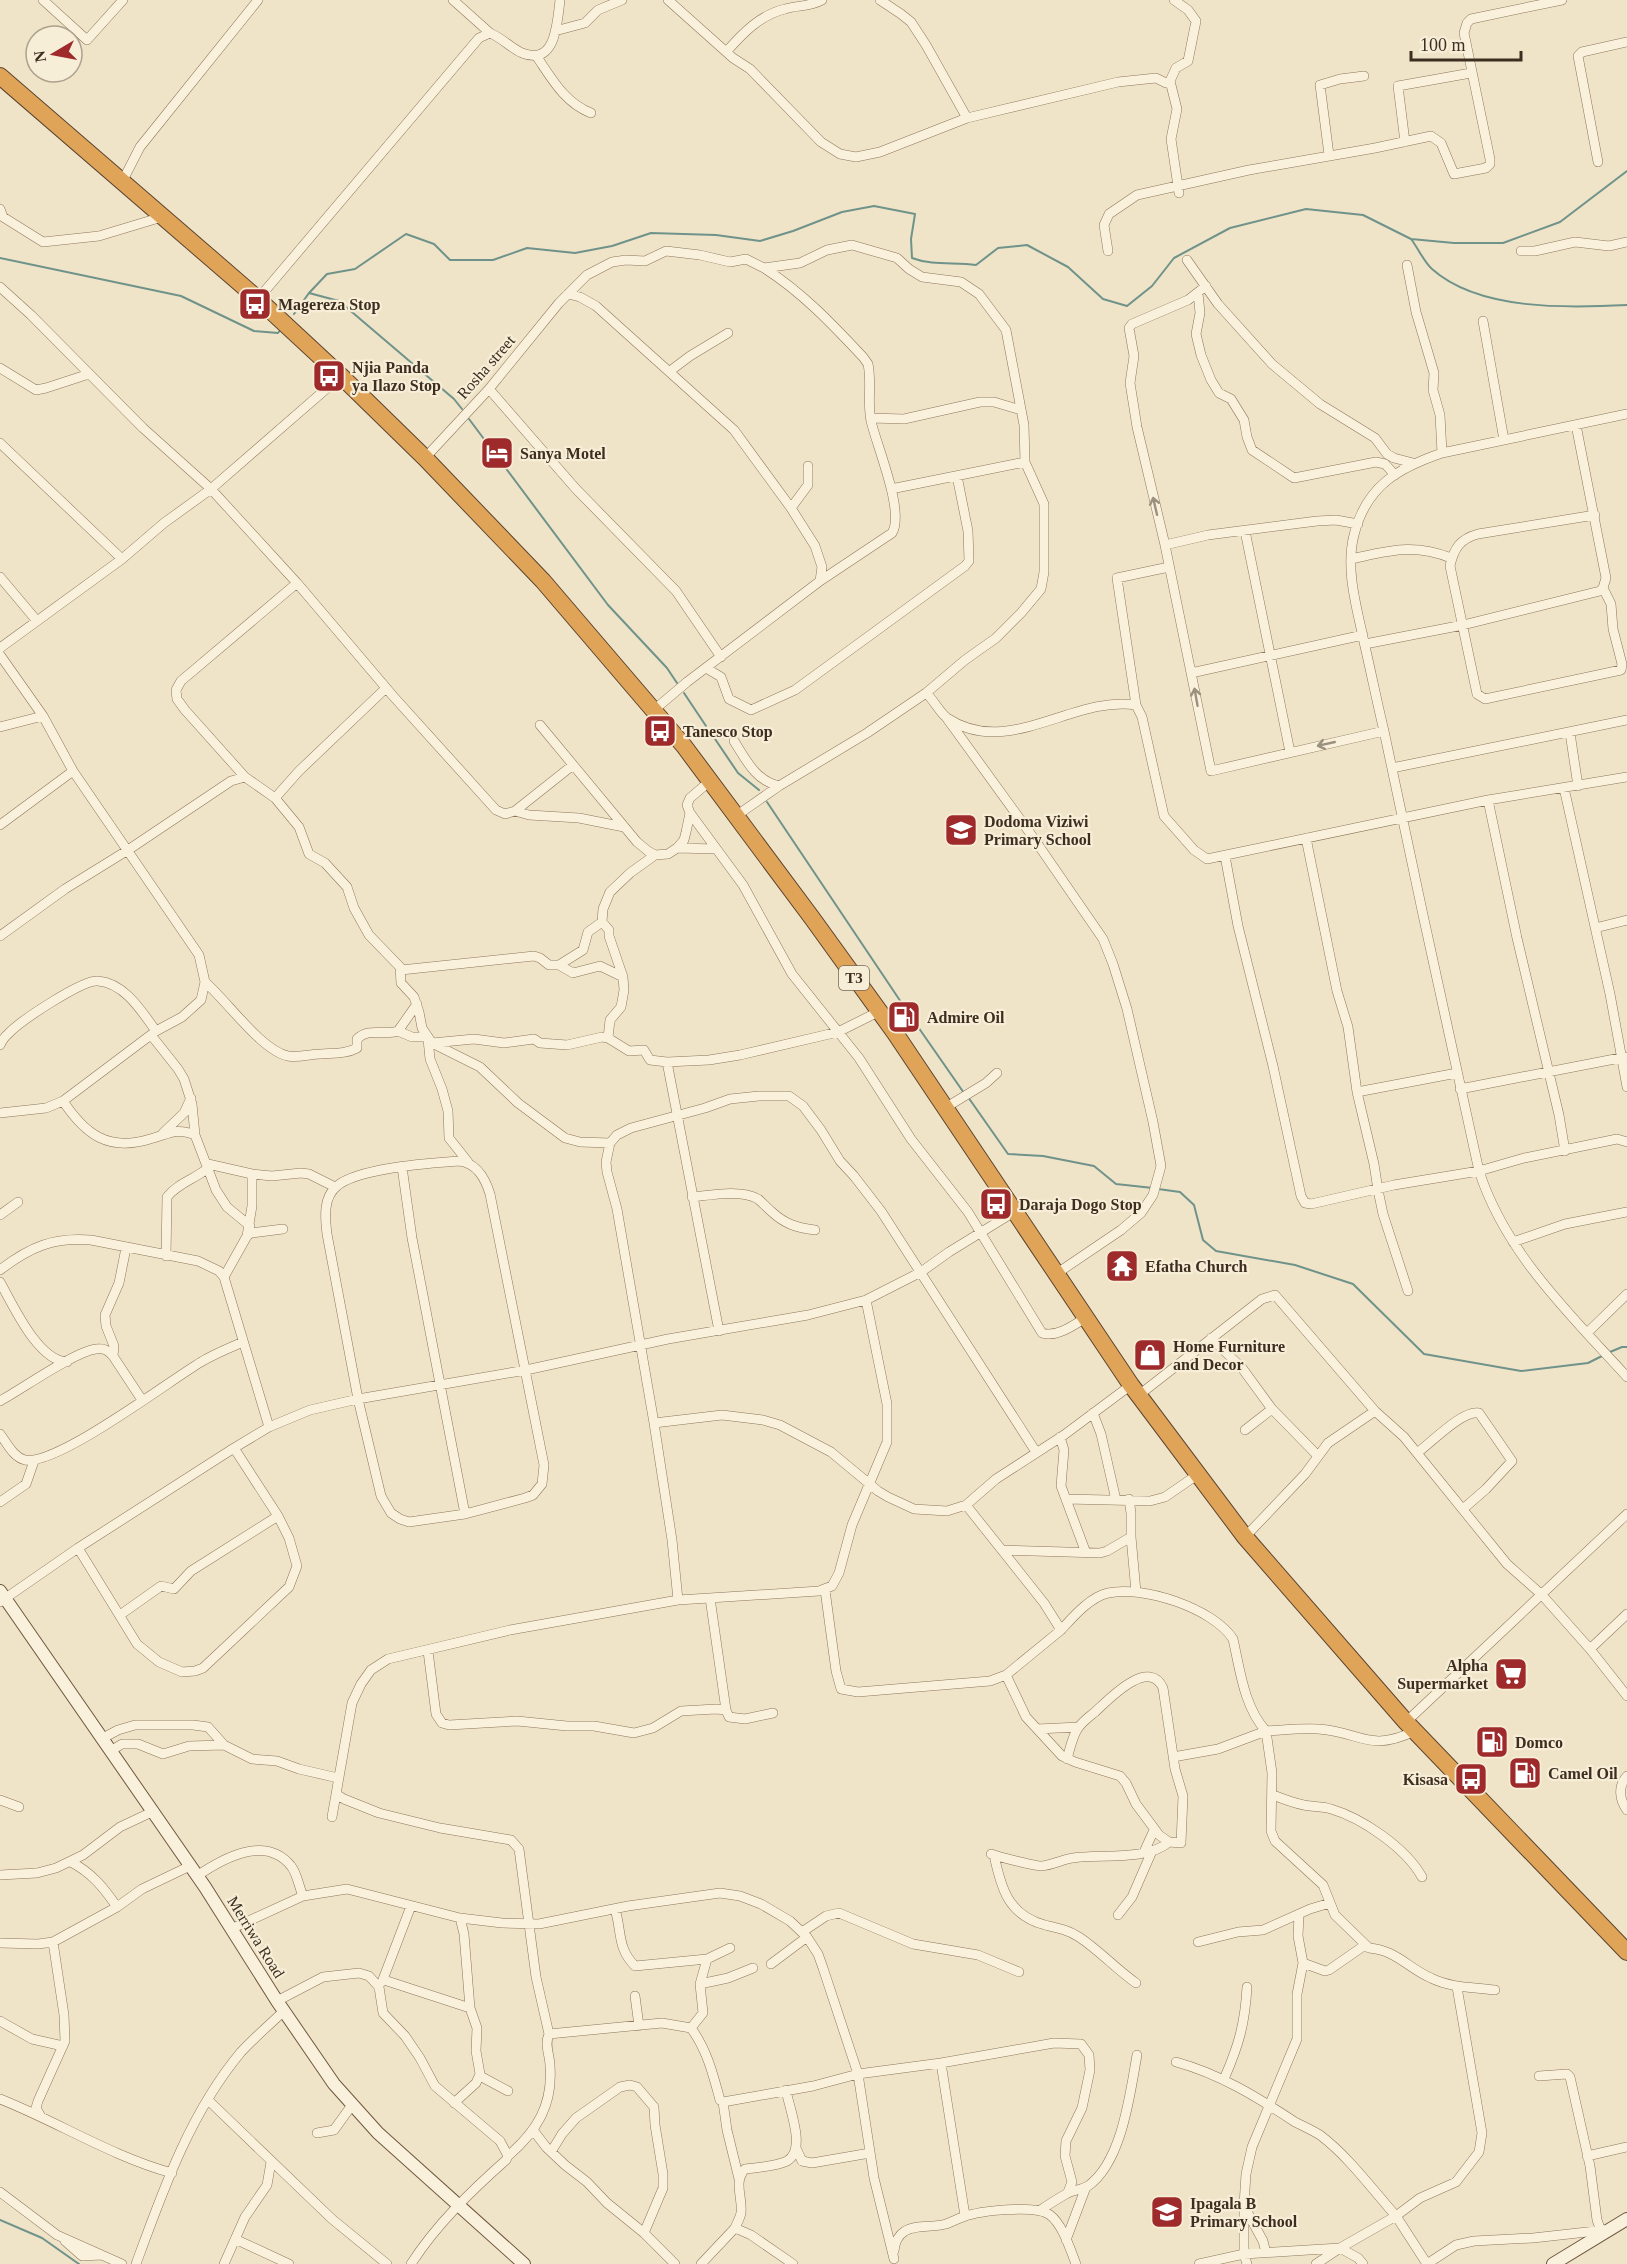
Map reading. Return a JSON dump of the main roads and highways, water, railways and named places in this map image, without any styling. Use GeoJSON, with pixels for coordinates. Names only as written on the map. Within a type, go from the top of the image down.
{"type":"FeatureCollection","features":[{"type":"Feature","properties":{"kind":"highway","name":"T3"},"geometry":{"type":"LineString","coordinates":[[0,76],[258,299],[341,376],[425,458],[543,581],[654,710],[710,781],[812,918],[878,1012],[950,1105],[1014,1212],[1085,1318],[1197,1475],[1245,1537],[1410,1727],[1627,1952]]}},
{"type":"Feature","properties":{"kind":"waterway"},"geometry":{"type":"LineString","coordinates":[[309,293],[327,274],[355,269],[406,234],[434,244],[450,260],[493,260],[527,248],[575,253],[612,246],[651,233],[716,235],[760,241],[842,212],[874,206],[915,214],[911,239],[912,258],[936,263],[976,265],[998,248],[1027,245],[1068,267],[1103,299],[1127,306],[1152,286],[1174,258],[1230,228],[1306,209],[1363,215],[1411,239],[1454,243],[1503,243],[1560,222],[1627,171]]}},
{"type":"Feature","properties":{"kind":"waterway"},"geometry":{"type":"LineString","coordinates":[[1411,239],[1432,269],[1451,283],[1474,293],[1525,304],[1578,307],[1627,305]]}},
{"type":"Feature","properties":{"kind":"waterway"},"geometry":{"type":"LineString","coordinates":[[0,258],[181,296],[254,331],[278,333],[281,329]]}},
{"type":"Feature","properties":{"kind":"waterway"},"geometry":{"type":"LineString","coordinates":[[294,314],[309,293],[339,301],[454,399],[462,409]]}},
{"type":"Feature","properties":{"kind":"waterway"},"geometry":{"type":"LineString","coordinates":[[469,419],[608,605],[667,668],[677,683]]}},
{"type":"Feature","properties":{"kind":"waterway"},"geometry":{"type":"LineString","coordinates":[[684,693],[706,726]]}},
{"type":"Feature","properties":{"kind":"waterway"},"geometry":{"type":"LineString","coordinates":[[713,736],[738,773],[759,790]]}},
{"type":"Feature","properties":{"kind":"waterway"},"geometry":{"type":"LineString","coordinates":[[767,802],[909,1014]]}},
{"type":"Feature","properties":{"kind":"waterway"},"geometry":{"type":"LineString","coordinates":[[916,1024],[964,1093]]}},
{"type":"Feature","properties":{"kind":"waterway"},"geometry":{"type":"LineString","coordinates":[[968,1097],[1008,1154],[1043,1156],[1094,1166],[1116,1184],[1153,1188]]}},
{"type":"Feature","properties":{"kind":"waterway"},"geometry":{"type":"LineString","coordinates":[[1158,1189],[1180,1192],[1194,1205],[1203,1240],[1216,1251],[1295,1265],[1353,1284],[1424,1354],[1521,1371],[1588,1363],[1602,1356]]}},
{"type":"Feature","properties":{"kind":"waterway"},"geometry":{"type":"LineString","coordinates":[[1610,1352],[1627,1347]]}},
{"type":"Feature","properties":{"kind":"waterway"},"geometry":{"type":"LineString","coordinates":[[0,2220],[42,2238],[79,2264]]}},
{"type":"Feature","properties":{"kind":"place","name":"Magereza Stop"},"geometry":{"type":"Point","coordinates":[255,304]}},
{"type":"Feature","properties":{"kind":"place","name":"Njia Panda ya Ilazo Stop"},"geometry":{"type":"Point","coordinates":[329,376]}},
{"type":"Feature","properties":{"kind":"place","name":"Sanya Motel"},"geometry":{"type":"Point","coordinates":[497,453]}},
{"type":"Feature","properties":{"kind":"place","name":"Tanesco Stop"},"geometry":{"type":"Point","coordinates":[660,731]}},
{"type":"Feature","properties":{"kind":"place","name":"Dodoma Viziwi Primary School"},"geometry":{"type":"Point","coordinates":[961,830]}},
{"type":"Feature","properties":{"kind":"place","name":"Admire Oil"},"geometry":{"type":"Point","coordinates":[904,1017]}},
{"type":"Feature","properties":{"kind":"place","name":"Daraja Dogo Stop"},"geometry":{"type":"Point","coordinates":[996,1204]}},
{"type":"Feature","properties":{"kind":"place","name":"Efatha Church"},"geometry":{"type":"Point","coordinates":[1122,1266]}},
{"type":"Feature","properties":{"kind":"place","name":"Home Furniture and Decor"},"geometry":{"type":"Point","coordinates":[1150,1355]}},
{"type":"Feature","properties":{"kind":"place","name":"Alpha Supermarket"},"geometry":{"type":"Point","coordinates":[1511,1674]}},
{"type":"Feature","properties":{"kind":"place","name":"Domco"},"geometry":{"type":"Point","coordinates":[1492,1742]}},
{"type":"Feature","properties":{"kind":"place","name":"Camel Oil"},"geometry":{"type":"Point","coordinates":[1525,1773]}},
{"type":"Feature","properties":{"kind":"place","name":"Kisasa"},"geometry":{"type":"Point","coordinates":[1471,1779]}},
{"type":"Feature","properties":{"kind":"place","name":"Ipagala B Primary School"},"geometry":{"type":"Point","coordinates":[1167,2212]}}]}
